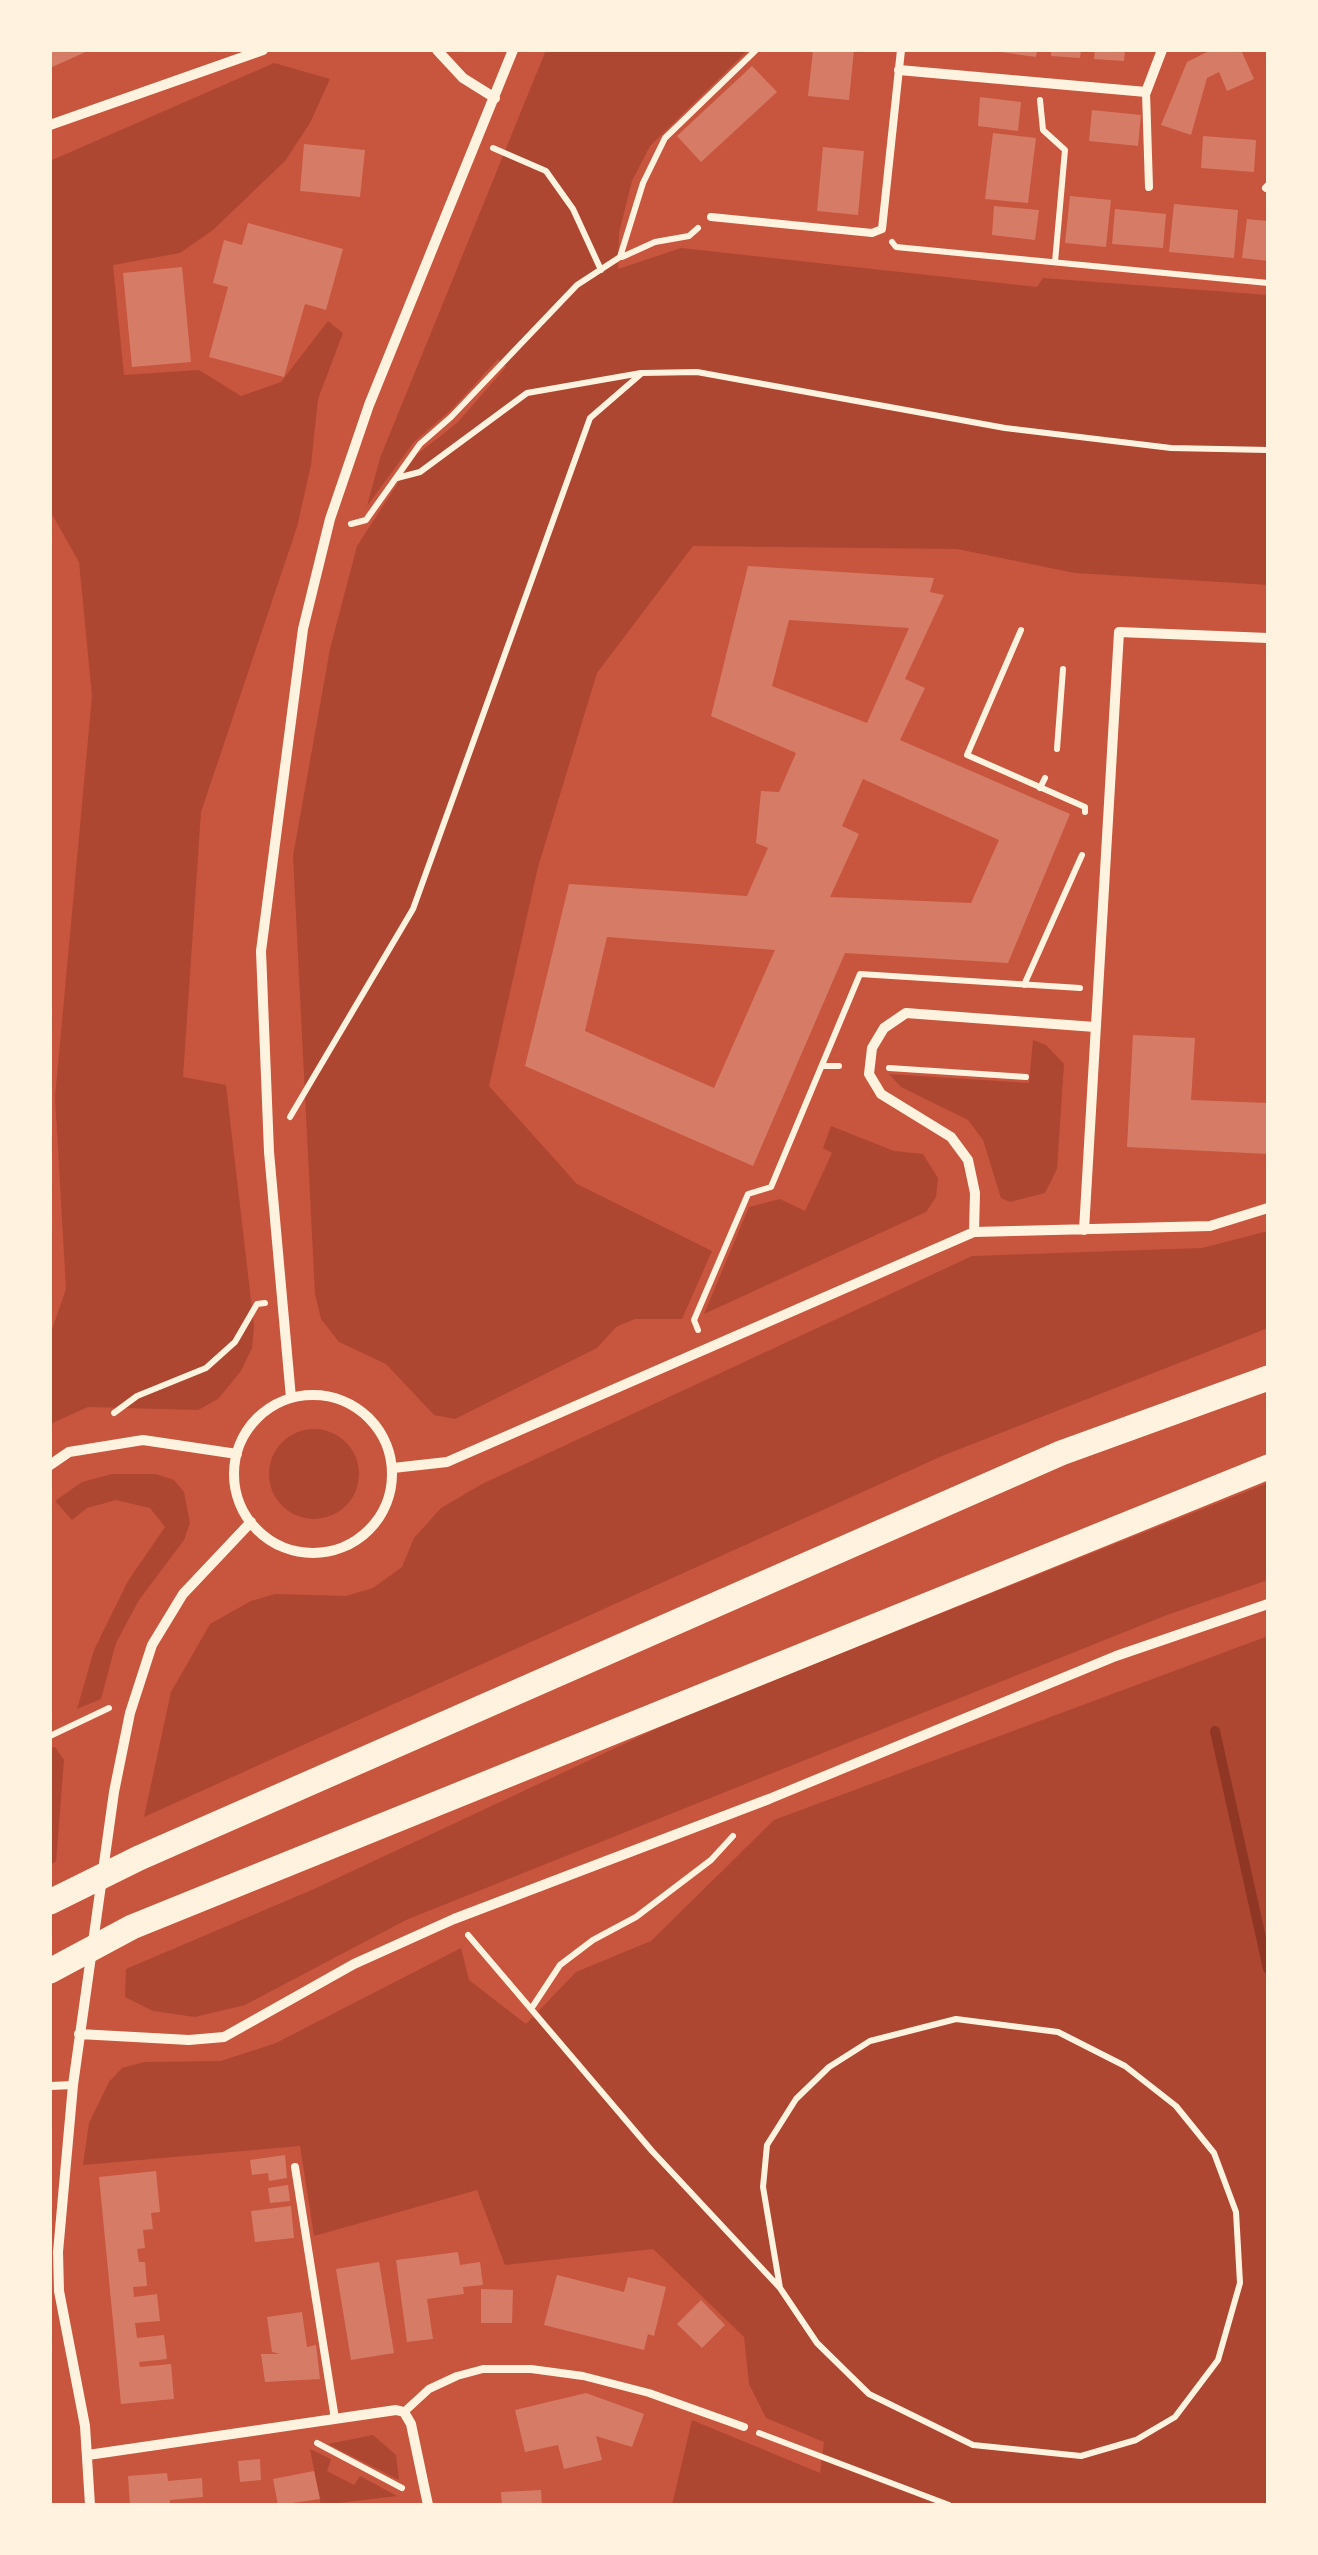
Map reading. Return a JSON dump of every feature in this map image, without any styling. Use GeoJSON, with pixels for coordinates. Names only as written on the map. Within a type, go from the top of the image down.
{"type":"FeatureCollection","features":[{"type":"Feature","properties":{"kind":"highway"},"geometry":{"type":"LineString","coordinates":[[50,1902],[139,1858],[1061,1453],[1268,1378]]}},
{"type":"Feature","properties":{"kind":"highway"},"geometry":{"type":"LineString","coordinates":[[50,1970],[132,1927],[1268,1466]]}},
{"type":"Feature","properties":{"kind":"street"},"geometry":{"type":"LineString","coordinates":[[50,125],[263,50]]}},
{"type":"Feature","properties":{"kind":"street"},"geometry":{"type":"LineString","coordinates":[[437,50],[463,78],[495,98]]}},
{"type":"Feature","properties":{"kind":"street"},"geometry":{"type":"LineString","coordinates":[[291,1398],[269,1152],[261,952],[303,629],[330,519],[369,406],[513,50]]}},
{"type":"Feature","properties":{"kind":"street"},"geometry":{"type":"LineString","coordinates":[[899,70],[1146,92],[1162,50]]}},
{"type":"Feature","properties":{"kind":"street"},"geometry":{"type":"LineString","coordinates":[[1084,1230],[1119,632],[1268,638]]}},
{"type":"Feature","properties":{"kind":"street"},"geometry":{"type":"LineString","coordinates":[[974,1232],[973,1177],[960,1148],[951,1137],[882,1094],[874,1084],[870,1061],[884,1028],[906,1013],[1096,1028]]}},
{"type":"Feature","properties":{"kind":"street"},"geometry":{"type":"LineString","coordinates":[[392,1468],[447,1462],[974,1232],[1210,1226],[1268,1208]]}},
{"type":"Feature","properties":{"kind":"street"},"geometry":{"type":"LineString","coordinates":[[314,1394],[359,1408],[388,1445],[392,1468],[390,1493],[380,1516],[364,1535],[342,1548],[317,1553],[292,1550],[269,1540],[251,1522],[236,1489],[237,1454],[256,1418],[291,1398],[314,1394]]}},
{"type":"Feature","properties":{"kind":"street"},"geometry":{"type":"LineString","coordinates":[[50,1466],[69,1452],[143,1440],[237,1454]]}},
{"type":"Feature","properties":{"kind":"street"},"geometry":{"type":"LineString","coordinates":[[90,2505],[88,2455],[59,2291],[58,2252],[73,2085],[114,1792],[139,1679],[166,1619],[183,1594],[251,1522]]}},
{"type":"Feature","properties":{"kind":"street"},"geometry":{"type":"LineString","coordinates":[[80,2034],[189,2040],[224,2037],[354,1964],[454,1919],[769,1799],[1116,1656],[1268,1604]]}},
{"type":"Feature","properties":{"kind":"street"},"geometry":{"type":"LineString","coordinates":[[88,2455],[335,2418],[404,2412],[428,2505]]}},
{"type":"Feature","properties":{"kind":"lane"},"geometry":{"type":"LineString","coordinates":[[711,218],[872,233],[882,229],[900,50]]}},
{"type":"Feature","properties":{"kind":"lane"},"geometry":{"type":"LineString","coordinates":[[1146,92],[1149,188]]}},
{"type":"Feature","properties":{"kind":"lane"},"geometry":{"type":"LineString","coordinates":[[50,2086],[73,2085]]}},
{"type":"Feature","properties":{"kind":"lane"},"geometry":{"type":"LineString","coordinates":[[295,2167],[335,2418]]}},
{"type":"Feature","properties":{"kind":"lane"},"geometry":{"type":"LineString","coordinates":[[404,2412],[429,2389],[457,2376],[483,2370],[530,2369],[649,2392],[744,2428]]}},
{"type":"Feature","properties":{"kind":"path"},"geometry":{"type":"LineString","coordinates":[[620,257],[643,183],[665,138],[756,50]]}},
{"type":"Feature","properties":{"kind":"path"},"geometry":{"type":"LineString","coordinates":[[1042,83],[1039,117],[1043,130],[1065,150],[1055,262]]}},
{"type":"Feature","properties":{"kind":"path"},"geometry":{"type":"LineString","coordinates":[[478,142],[546,171],[573,208],[601,270]]}},
{"type":"Feature","properties":{"kind":"path"},"geometry":{"type":"LineString","coordinates":[[330,519],[355,525],[366,520],[420,444],[452,417],[578,285],[620,257],[656,242],[689,236],[711,218]]}},
{"type":"Feature","properties":{"kind":"path"},"geometry":{"type":"LineString","coordinates":[[882,229],[896,247],[1268,283]]}},
{"type":"Feature","properties":{"kind":"path"},"geometry":{"type":"LineString","coordinates":[[397,478],[420,472],[526,393],[642,373],[697,372],[1005,428],[1152,446],[1268,450]]}},
{"type":"Feature","properties":{"kind":"path"},"geometry":{"type":"LineString","coordinates":[[269,1152],[414,909],[590,418],[642,373]]}},
{"type":"Feature","properties":{"kind":"path"},"geometry":{"type":"LineString","coordinates":[[1021,630],[968,756],[1085,807],[1084,823]]}},
{"type":"Feature","properties":{"kind":"path"},"geometry":{"type":"LineString","coordinates":[[1057,749],[1064,669]]}},
{"type":"Feature","properties":{"kind":"path"},"geometry":{"type":"LineString","coordinates":[[1040,788],[1045,778]]}},
{"type":"Feature","properties":{"kind":"path"},"geometry":{"type":"LineString","coordinates":[[1080,893],[1083,839]]}},
{"type":"Feature","properties":{"kind":"path"},"geometry":{"type":"LineString","coordinates":[[1024,984],[1082,855]]}},
{"type":"Feature","properties":{"kind":"path"},"geometry":{"type":"LineString","coordinates":[[1076,988],[1077,969]]}},
{"type":"Feature","properties":{"kind":"path"},"geometry":{"type":"LineString","coordinates":[[822,1066],[839,1066]]}},
{"type":"Feature","properties":{"kind":"path"},"geometry":{"type":"LineString","coordinates":[[888,1068],[1026,1077]]}},
{"type":"Feature","properties":{"kind":"path"},"geometry":{"type":"LineString","coordinates":[[698,1330],[694,1320],[731,1234]]}},
{"type":"Feature","properties":{"kind":"path"},"geometry":{"type":"LineString","coordinates":[[114,1413],[137,1396],[206,1368],[235,1342],[257,1304],[284,1300]]}},
{"type":"Feature","properties":{"kind":"path"},"geometry":{"type":"LineString","coordinates":[[50,1736],[106,1707]]}},
{"type":"Feature","properties":{"kind":"path"},"geometry":{"type":"LineString","coordinates":[[531,2009],[560,1965],[593,1940],[636,1917],[710,1860],[769,1799]]}},
{"type":"Feature","properties":{"kind":"path"},"geometry":{"type":"LineString","coordinates":[[454,1919],[652,2151],[780,2288],[817,2344],[869,2394],[972,2445],[1081,2456],[1136,2440],[1175,2416],[1218,2360],[1240,2283],[1236,2212],[1214,2153],[1176,2106],[1126,2066],[1058,2032],[956,2019],[870,2041],[829,2068],[796,2099],[767,2145],[763,2187],[780,2288]]}},
{"type":"Feature","properties":{"kind":"path"},"geometry":{"type":"LineString","coordinates":[[312,2422],[317,2444],[400,2488],[424,2484]]}},
{"type":"Feature","properties":{"kind":"path"},"geometry":{"type":"LineString","coordinates":[[744,2428],[950,2505]]}},
{"type":"Feature","properties":{"kind":"shaded area"},"geometry":{"type":"Polygon","coordinates":[[[546,50],[748,50],[650,146],[632,181],[619,233],[618,269],[681,248],[1037,287],[1043,278],[1268,295],[1268,585],[1075,573],[957,549],[693,546],[597,673],[538,867],[489,1086],[577,1184],[712,1251],[682,1319],[635,1319],[616,1327],[597,1348],[455,1419],[434,1415],[386,1364],[339,1342],[321,1319],[315,1294],[293,856],[330,649],[357,546],[416,455],[457,423],[506,367],[498,359],[453,408],[414,442],[367,506],[380,458],[546,50]]]}},
{"type":"Feature","properties":{"kind":"shaded area"},"geometry":{"type":"Polygon","coordinates":[[[274,63],[330,79],[310,123],[285,161],[213,230],[180,253],[113,265],[124,375],[199,370],[241,396],[281,382],[328,321],[343,333],[318,399],[311,465],[297,527],[201,812],[183,1077],[226,1085],[254,1326],[252,1348],[241,1371],[218,1399],[198,1410],[88,1407],[50,1424],[50,1335],[66,1289],[55,1097],[92,696],[79,562],[50,511],[50,161],[274,63]]]}},
{"type":"Feature","properties":{"kind":"shaded area"},"geometry":{"type":"Polygon","coordinates":[[[1033,1040],[1046,1045],[1064,1064],[1057,1169],[1045,1193],[1010,1202],[1001,1198],[983,1140],[968,1120],[901,1087],[889,1074],[1029,1083],[1033,1040]]]}},
{"type":"Feature","properties":{"kind":"shaded area"},"geometry":{"type":"Polygon","coordinates":[[[831,1126],[894,1151],[923,1154],[938,1178],[936,1197],[926,1212],[704,1314],[749,1207],[780,1199],[805,1211],[832,1153],[823,1148],[831,1126]]]}},
{"type":"Feature","properties":{"kind":"shaded area"},"geometry":{"type":"Polygon","coordinates":[[[1268,1231],[1268,1328],[942,1456],[144,1817],[171,1692],[210,1624],[251,1601],[275,1594],[346,1596],[373,1588],[402,1567],[414,1538],[441,1508],[482,1484],[972,1256],[1202,1248],[1268,1231]]]}},
{"type":"Feature","properties":{"kind":"shaded area"},"geometry":{"type":"Polygon","coordinates":[[[314,1429],[346,1442],[359,1474],[346,1506],[314,1519],[282,1506],[269,1474],[282,1442],[314,1429]]]}},
{"type":"Feature","properties":{"kind":"shaded area"},"geometry":{"type":"Polygon","coordinates":[[[112,1474],[156,1474],[174,1480],[184,1492],[190,1523],[184,1540],[139,1600],[116,1643],[101,1699],[77,1709],[94,1650],[128,1581],[165,1527],[150,1508],[116,1500],[87,1508],[72,1520],[55,1501],[82,1482],[112,1474]]]}},
{"type":"Feature","properties":{"kind":"shaded area"},"geometry":{"type":"Polygon","coordinates":[[[1268,1483],[1268,1580],[1167,1615],[406,1920],[245,2005],[195,2017],[153,2011],[125,1997],[126,1969],[314,1889],[686,1715],[1268,1483]]]}},
{"type":"Feature","properties":{"kind":"shaded area"},"geometry":{"type":"Polygon","coordinates":[[[1268,1636],[1268,2505],[672,2505],[692,2420],[820,2473],[824,2442],[766,2418],[749,2384],[744,2337],[653,2249],[505,2265],[477,2190],[314,2236],[300,2146],[83,2165],[89,2123],[109,2082],[122,2068],[144,2062],[221,2061],[276,2043],[461,1948],[469,1980],[526,2024],[576,1972],[651,1941],[774,1820],[1268,1636]]]}},
{"type":"Feature","properties":{"kind":"shaded area"},"geometry":{"type":"Polygon","coordinates":[[[55,1747],[64,1760],[56,1862],[50,1864],[50,1748],[55,1747]]]}},
{"type":"Feature","properties":{"kind":"shaded area"},"geometry":{"type":"Polygon","coordinates":[[[373,2435],[396,2455],[399,2480],[328,2444],[373,2435]]]}},
{"type":"Feature","properties":{"kind":"shaded area"},"geometry":{"type":"Polygon","coordinates":[[[310,2449],[331,2459],[327,2471],[354,2485],[360,2476],[397,2496],[321,2505],[310,2449]]]}},
{"type":"Feature","properties":{"kind":"building"},"geometry":{"type":"Polygon","coordinates":[[[50,50],[90,50],[50,68],[50,50]]]}},
{"type":"Feature","properties":{"kind":"building"},"geometry":{"type":"Polygon","coordinates":[[[813,50],[854,50],[849,100],[808,96],[813,50]]]}},
{"type":"Feature","properties":{"kind":"building"},"geometry":{"type":"Polygon","coordinates":[[[986,50],[1037,50],[1036,57],[986,50]]]}},
{"type":"Feature","properties":{"kind":"building"},"geometry":{"type":"Polygon","coordinates":[[[1051,50],[1081,50],[1080,58],[1051,56],[1051,50]]]}},
{"type":"Feature","properties":{"kind":"building"},"geometry":{"type":"Polygon","coordinates":[[[1095,50],[1125,50],[1124,61],[1094,59],[1095,50]]]}},
{"type":"Feature","properties":{"kind":"building"},"geometry":{"type":"Polygon","coordinates":[[[1211,50],[1241,50],[1254,79],[1227,91],[1219,72],[1207,78],[1191,135],[1161,125],[1187,62],[1211,50]]]}},
{"type":"Feature","properties":{"kind":"building"},"geometry":{"type":"Polygon","coordinates":[[[752,66],[777,92],[701,162],[677,136],[752,66]]]}},
{"type":"Feature","properties":{"kind":"building"},"geometry":{"type":"Polygon","coordinates":[[[980,97],[1021,102],[1018,131],[978,126],[980,97]]]}},
{"type":"Feature","properties":{"kind":"building"},"geometry":{"type":"Polygon","coordinates":[[[1092,110],[1141,115],[1138,146],[1089,141],[1092,110]]]}},
{"type":"Feature","properties":{"kind":"building"},"geometry":{"type":"Polygon","coordinates":[[[993,133],[1036,138],[1028,203],[985,199],[993,133]]]}},
{"type":"Feature","properties":{"kind":"building"},"geometry":{"type":"Polygon","coordinates":[[[1203,136],[1256,140],[1254,172],[1201,168],[1203,136]]]}},
{"type":"Feature","properties":{"kind":"building"},"geometry":{"type":"Polygon","coordinates":[[[304,144],[365,150],[360,197],[300,191],[304,144]]]}},
{"type":"Feature","properties":{"kind":"building"},"geometry":{"type":"Polygon","coordinates":[[[823,147],[864,151],[858,215],[817,211],[823,147]]]}},
{"type":"Feature","properties":{"kind":"building"},"geometry":{"type":"Polygon","coordinates":[[[1070,196],[1111,200],[1106,247],[1065,243],[1070,196]]]}},
{"type":"Feature","properties":{"kind":"building"},"geometry":{"type":"Polygon","coordinates":[[[1174,204],[1238,210],[1234,258],[1169,252],[1174,204]]]}},
{"type":"Feature","properties":{"kind":"building"},"geometry":{"type":"Polygon","coordinates":[[[994,206],[1039,210],[1035,240],[992,235],[994,206]]]}},
{"type":"Feature","properties":{"kind":"building"},"geometry":{"type":"Polygon","coordinates":[[[1115,209],[1166,214],[1163,248],[1112,244],[1115,209]]]}},
{"type":"Feature","properties":{"kind":"building"},"geometry":{"type":"Polygon","coordinates":[[[1247,219],[1268,221],[1268,261],[1242,258],[1247,219]]]}},
{"type":"Feature","properties":{"kind":"building"},"geometry":{"type":"Polygon","coordinates":[[[248,223],[343,249],[326,310],[305,304],[284,377],[209,357],[228,287],[213,283],[224,240],[242,245],[248,223]]]}},
{"type":"Feature","properties":{"kind":"building"},"geometry":{"type":"Polygon","coordinates":[[[182,267],[191,362],[132,367],[123,273],[182,267]]]}},
{"type":"Feature","properties":{"kind":"building"},"geometry":{"type":"Polygon","coordinates":[[[748,566],[934,578],[930,592],[944,595],[905,679],[925,688],[900,740],[1070,814],[1008,963],[845,953],[753,1166],[525,1066],[569,884],[747,896],[768,848],[756,843],[761,791],[779,792],[796,753],[711,716],[748,566]],[[789,620],[772,686],[867,723],[909,628],[789,620]],[[863,779],[842,826],[859,834],[830,897],[971,903],[999,840],[863,779]],[[607,937],[585,1031],[714,1088],[775,950],[607,937]]]}},
{"type":"Feature","properties":{"kind":"building"},"geometry":{"type":"Polygon","coordinates":[[[1133,1035],[1195,1038],[1191,1100],[1268,1103],[1268,1154],[1127,1147],[1133,1035]]]}},
{"type":"Feature","properties":{"kind":"building"},"geometry":{"type":"Polygon","coordinates":[[[285,2155],[287,2178],[269,2181],[268,2173],[252,2175],[250,2160],[285,2155]]]}},
{"type":"Feature","properties":{"kind":"building"},"geometry":{"type":"Polygon","coordinates":[[[156,2171],[160,2212],[151,2213],[153,2229],[143,2230],[145,2248],[137,2249],[139,2262],[145,2262],[147,2286],[133,2287],[134,2297],[157,2294],[160,2321],[135,2323],[137,2338],[164,2335],[167,2359],[139,2362],[140,2367],[171,2364],[174,2399],[121,2404],[99,2177],[156,2171]]]}},
{"type":"Feature","properties":{"kind":"building"},"geometry":{"type":"Polygon","coordinates":[[[288,2185],[290,2201],[270,2203],[268,2188],[288,2185]]]}},
{"type":"Feature","properties":{"kind":"building"},"geometry":{"type":"Polygon","coordinates":[[[291,2206],[294,2238],[255,2242],[251,2211],[291,2206]]]}},
{"type":"Feature","properties":{"kind":"building"},"geometry":{"type":"Polygon","coordinates":[[[458,2252],[460,2265],[480,2262],[483,2285],[463,2287],[464,2294],[427,2299],[433,2339],[407,2342],[396,2260],[458,2252]]]}},
{"type":"Feature","properties":{"kind":"building"},"geometry":{"type":"Polygon","coordinates":[[[379,2262],[394,2353],[351,2360],[336,2269],[379,2262]]]}},
{"type":"Feature","properties":{"kind":"building"},"geometry":{"type":"Polygon","coordinates":[[[557,2275],[624,2292],[628,2277],[666,2287],[654,2336],[648,2334],[644,2350],[544,2325],[557,2275]]]}},
{"type":"Feature","properties":{"kind":"building"},"geometry":{"type":"Polygon","coordinates":[[[481,2289],[513,2290],[512,2323],[481,2323],[481,2289]]]}},
{"type":"Feature","properties":{"kind":"building"},"geometry":{"type":"Polygon","coordinates":[[[701,2300],[725,2325],[702,2348],[677,2324],[701,2300]]]}},
{"type":"Feature","properties":{"kind":"building"},"geometry":{"type":"Polygon","coordinates":[[[302,2312],[307,2347],[316,2345],[320,2379],[265,2382],[261,2354],[280,2354],[272,2352],[267,2317],[302,2312]]]}},
{"type":"Feature","properties":{"kind":"building"},"geometry":{"type":"Polygon","coordinates":[[[586,2393],[644,2414],[632,2447],[596,2436],[602,2460],[564,2469],[558,2445],[525,2452],[515,2410],[586,2393]]]}},
{"type":"Feature","properties":{"kind":"building"},"geometry":{"type":"Polygon","coordinates":[[[260,2459],[261,2480],[240,2482],[238,2461],[260,2459]]]}},
{"type":"Feature","properties":{"kind":"building"},"geometry":{"type":"Polygon","coordinates":[[[314,2471],[320,2499],[278,2505],[273,2479],[314,2471]]]}},
{"type":"Feature","properties":{"kind":"building"},"geometry":{"type":"Polygon","coordinates":[[[167,2473],[168,2481],[202,2478],[203,2497],[170,2500],[170,2505],[130,2505],[128,2476],[167,2473]]]}},
{"type":"Feature","properties":{"kind":"building"},"geometry":{"type":"Polygon","coordinates":[[[541,2490],[542,2505],[502,2505],[501,2492],[541,2490]]]}},
{"type":"Feature","properties":{"kind":"waterway"},"geometry":{"type":"LineString","coordinates":[[1215,1731],[1268,1969]]}}]}
